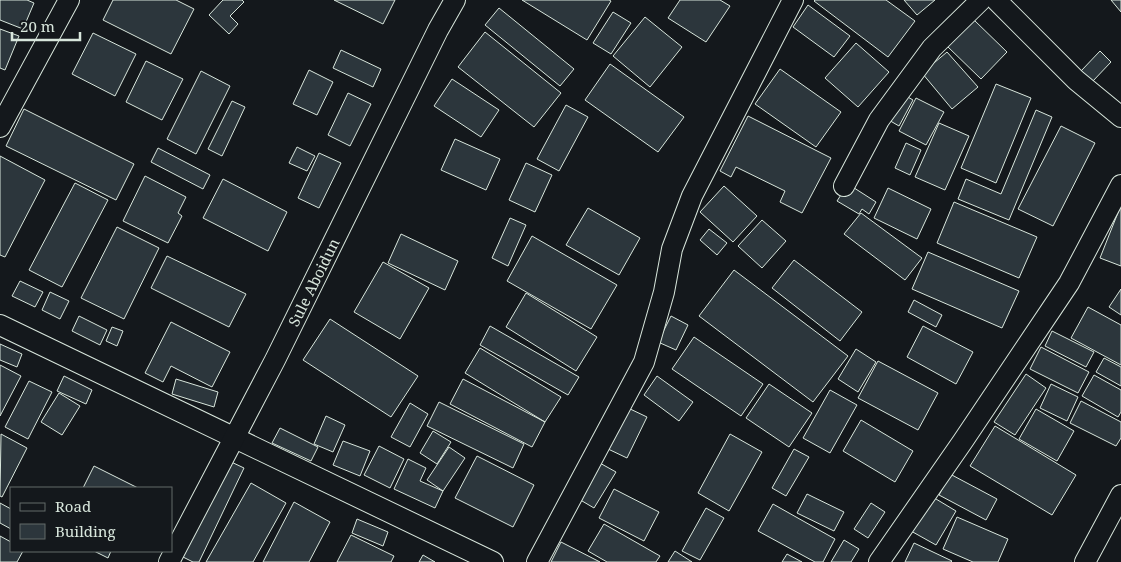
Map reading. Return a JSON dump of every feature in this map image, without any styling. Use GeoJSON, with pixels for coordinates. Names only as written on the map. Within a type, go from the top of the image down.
{"type":"FeatureCollection","features":[{"type":"Feature","properties":{"kind":"street"},"geometry":{"type":"LineString","coordinates":[[0,127],[69,0]]}},
{"type":"Feature","properties":{"kind":"street","name":"Sule Aboidun"},"geometry":{"type":"LineString","coordinates":[[169,562],[275,360],[438,30],[455,0]]}},
{"type":"Feature","properties":{"kind":"street"},"geometry":{"type":"LineString","coordinates":[[537,562],[644,362],[664,292],[672,249],[692,196],[793,0]]}},
{"type":"Feature","properties":{"kind":"street"},"geometry":{"type":"LineString","coordinates":[[844,186],[879,120],[932,48],[981,0]]}},
{"type":"Feature","properties":{"kind":"street"},"geometry":{"type":"LineString","coordinates":[[996,0],[1076,80],[1121,117]]}},
{"type":"Feature","properties":{"kind":"street"},"geometry":{"type":"LineString","coordinates":[[879,562],[1069,283],[1121,185]]}},
{"type":"Feature","properties":{"kind":"street"},"geometry":{"type":"LineString","coordinates":[[0,325],[492,562]]}},
{"type":"Feature","properties":{"kind":"street"},"geometry":{"type":"LineString","coordinates":[[1085,562],[1121,495]]}},
{"type":"Feature","properties":{"kind":"building"},"geometry":{"type":"Polygon","coordinates":[[[0,0],[27,0],[34,3],[23,29],[0,20],[0,0]]]}},
{"type":"Feature","properties":{"kind":"building"},"geometry":{"type":"Polygon","coordinates":[[[113,0],[176,0],[194,9],[171,54],[103,20],[113,0]]]}},
{"type":"Feature","properties":{"kind":"building"},"geometry":{"type":"Polygon","coordinates":[[[223,0],[242,0],[244,2],[230,16],[238,24],[229,34],[209,15],[223,0]]]}},
{"type":"Feature","properties":{"kind":"building"},"geometry":{"type":"Polygon","coordinates":[[[334,0],[395,0],[383,24],[334,0]]]}},
{"type":"Feature","properties":{"kind":"building"},"geometry":{"type":"Polygon","coordinates":[[[522,0],[609,0],[611,1],[587,40],[522,0]]]}},
{"type":"Feature","properties":{"kind":"building"},"geometry":{"type":"Polygon","coordinates":[[[680,0],[720,0],[730,6],[706,42],[668,18],[680,0]]]}},
{"type":"Feature","properties":{"kind":"building"},"geometry":{"type":"Polygon","coordinates":[[[815,0],[886,0],[915,21],[888,57],[815,0]]]}},
{"type":"Feature","properties":{"kind":"building"},"geometry":{"type":"Polygon","coordinates":[[[904,0],[935,0],[917,15],[904,0]]]}},
{"type":"Feature","properties":{"kind":"building"},"geometry":{"type":"Polygon","coordinates":[[[1111,0],[1121,0],[1121,12],[1111,0]]]}},
{"type":"Feature","properties":{"kind":"building"},"geometry":{"type":"Polygon","coordinates":[[[808,5],[850,36],[834,57],[793,27],[808,5]]]}},
{"type":"Feature","properties":{"kind":"building"},"geometry":{"type":"Polygon","coordinates":[[[499,8],[574,69],[560,86],[485,25],[499,8]]]}},
{"type":"Feature","properties":{"kind":"building"},"geometry":{"type":"Polygon","coordinates":[[[613,12],[631,23],[611,54],[593,43],[613,12]]]}},
{"type":"Feature","properties":{"kind":"building"},"geometry":{"type":"Polygon","coordinates":[[[645,17],[682,47],[650,87],[613,56],[645,17]]]}},
{"type":"Feature","properties":{"kind":"building"},"geometry":{"type":"Polygon","coordinates":[[[973,19],[1007,52],[981,79],[947,46],[973,19]]]}},
{"type":"Feature","properties":{"kind":"building"},"geometry":{"type":"Polygon","coordinates":[[[0,29],[19,36],[5,70],[0,68],[0,29]]]}},
{"type":"Feature","properties":{"kind":"building"},"geometry":{"type":"Polygon","coordinates":[[[485,32],[561,93],[534,127],[458,67],[485,32]]]}},
{"type":"Feature","properties":{"kind":"building"},"geometry":{"type":"Polygon","coordinates":[[[93,33],[136,54],[115,96],[72,74],[93,33]]]}},
{"type":"Feature","properties":{"kind":"building"},"geometry":{"type":"Polygon","coordinates":[[[856,43],[889,72],[858,107],[825,78],[856,43]]]}},
{"type":"Feature","properties":{"kind":"building"},"geometry":{"type":"Polygon","coordinates":[[[341,50],[381,69],[373,87],[333,68],[341,50]]]}},
{"type":"Feature","properties":{"kind":"building"},"geometry":{"type":"Polygon","coordinates":[[[1100,51],[1111,62],[1092,82],[1081,71],[1100,51]]]}},
{"type":"Feature","properties":{"kind":"building"},"geometry":{"type":"Polygon","coordinates":[[[947,52],[978,87],[952,109],[922,73],[947,52]]]}},
{"type":"Feature","properties":{"kind":"building"},"geometry":{"type":"Polygon","coordinates":[[[146,61],[183,79],[162,120],[126,102],[146,61]]]}},
{"type":"Feature","properties":{"kind":"building"},"geometry":{"type":"Polygon","coordinates":[[[610,64],[684,117],[658,152],[585,100],[610,64]]]}},
{"type":"Feature","properties":{"kind":"building"},"geometry":{"type":"Polygon","coordinates":[[[780,69],[841,112],[816,147],[755,104],[780,69]]]}},
{"type":"Feature","properties":{"kind":"building"},"geometry":{"type":"Polygon","coordinates":[[[309,70],[333,82],[317,115],[293,104],[309,70]]]}},
{"type":"Feature","properties":{"kind":"building"},"geometry":{"type":"Polygon","coordinates":[[[201,71],[230,86],[196,154],[167,139],[201,71]]]}},
{"type":"Feature","properties":{"kind":"building"},"geometry":{"type":"Polygon","coordinates":[[[452,79],[499,110],[481,137],[434,106],[452,79]]]}},
{"type":"Feature","properties":{"kind":"building"},"geometry":{"type":"Polygon","coordinates":[[[996,84],[1031,98],[996,183],[961,168],[996,84]]]}},
{"type":"Feature","properties":{"kind":"building"},"geometry":{"type":"Polygon","coordinates":[[[348,93],[371,104],[350,146],[328,135],[348,93]]]}},
{"type":"Feature","properties":{"kind":"building"},"geometry":{"type":"Polygon","coordinates":[[[901,93],[913,100],[899,126],[887,119],[901,93]]]}},
{"type":"Feature","properties":{"kind":"building"},"geometry":{"type":"Polygon","coordinates":[[[916,98],[944,112],[926,145],[899,131],[916,98]]]}},
{"type":"Feature","properties":{"kind":"building"},"geometry":{"type":"Polygon","coordinates":[[[232,101],[245,107],[222,156],[208,149],[232,101]]]}},
{"type":"Feature","properties":{"kind":"building"},"geometry":{"type":"Polygon","coordinates":[[[566,105],[588,117],[559,171],[537,159],[566,105]]]}},
{"type":"Feature","properties":{"kind":"building"},"geometry":{"type":"Polygon","coordinates":[[[24,109],[134,164],[116,200],[6,146],[24,109]]]}},
{"type":"Feature","properties":{"kind":"building"},"geometry":{"type":"Polygon","coordinates":[[[1036,110],[1052,117],[1009,220],[958,199],[966,179],[1001,194],[1036,110]]]}},
{"type":"Feature","properties":{"kind":"building"},"geometry":{"type":"Polygon","coordinates":[[[748,116],[831,158],[802,213],[780,202],[785,191],[736,167],[731,177],[720,171],[748,116]]]}},
{"type":"Feature","properties":{"kind":"building"},"geometry":{"type":"Polygon","coordinates":[[[939,123],[969,136],[945,190],[915,177],[939,123]]]}},
{"type":"Feature","properties":{"kind":"building"},"geometry":{"type":"Polygon","coordinates":[[[1061,126],[1095,143],[1053,226],[1018,209],[1061,126]]]}},
{"type":"Feature","properties":{"kind":"building"},"geometry":{"type":"Polygon","coordinates":[[[455,139],[500,159],[486,190],[441,170],[455,139]]]}},
{"type":"Feature","properties":{"kind":"building"},"geometry":{"type":"Polygon","coordinates":[[[906,143],[921,150],[910,175],[895,168],[906,143]]]}},
{"type":"Feature","properties":{"kind":"building"},"geometry":{"type":"Polygon","coordinates":[[[297,147],[315,156],[307,171],[289,163],[297,147]]]}},
{"type":"Feature","properties":{"kind":"building"},"geometry":{"type":"Polygon","coordinates":[[[158,148],[210,175],[203,189],[151,162],[158,148]]]}},
{"type":"Feature","properties":{"kind":"building"},"geometry":{"type":"Polygon","coordinates":[[[319,153],[341,163],[319,208],[298,198],[319,153]]]}},
{"type":"Feature","properties":{"kind":"building"},"geometry":{"type":"Polygon","coordinates":[[[0,156],[45,180],[5,257],[0,255],[0,156]]]}},
{"type":"Feature","properties":{"kind":"building"},"geometry":{"type":"Polygon","coordinates":[[[526,163],[552,175],[535,212],[509,200],[526,163]]]}},
{"type":"Feature","properties":{"kind":"building"},"geometry":{"type":"Polygon","coordinates":[[[145,176],[186,197],[178,213],[182,216],[168,243],[123,221],[145,176]]]}},
{"type":"Feature","properties":{"kind":"building"},"geometry":{"type":"Polygon","coordinates":[[[223,179],[287,212],[268,251],[203,218],[223,179]]]}},
{"type":"Feature","properties":{"kind":"building"},"geometry":{"type":"Polygon","coordinates":[[[75,183],[108,200],[62,287],[29,270],[75,183]]]}},
{"type":"Feature","properties":{"kind":"building"},"geometry":{"type":"Polygon","coordinates":[[[848,184],[876,202],[869,214],[862,209],[859,214],[837,201],[848,184]]]}},
{"type":"Feature","properties":{"kind":"building"},"geometry":{"type":"Polygon","coordinates":[[[724,186],[757,216],[733,242],[700,212],[724,186]]]}},
{"type":"Feature","properties":{"kind":"building"},"geometry":{"type":"Polygon","coordinates":[[[888,188],[931,209],[917,239],[874,218],[888,188]]]}},
{"type":"Feature","properties":{"kind":"building"},"geometry":{"type":"Polygon","coordinates":[[[954,202],[1037,237],[1019,278],[937,243],[954,202]]]}},
{"type":"Feature","properties":{"kind":"building"},"geometry":{"type":"Polygon","coordinates":[[[1121,205],[1121,266],[1100,258],[1121,205]]]}},
{"type":"Feature","properties":{"kind":"building"},"geometry":{"type":"Polygon","coordinates":[[[588,208],[640,238],[619,275],[566,245],[588,208]]]}},
{"type":"Feature","properties":{"kind":"building"},"geometry":{"type":"Polygon","coordinates":[[[861,213],[922,258],[905,280],[844,234],[861,213]]]}},
{"type":"Feature","properties":{"kind":"building"},"geometry":{"type":"Polygon","coordinates":[[[510,218],[526,225],[508,266],[492,258],[510,218]]]}},
{"type":"Feature","properties":{"kind":"building"},"geometry":{"type":"Polygon","coordinates":[[[762,220],[786,241],[762,268],[738,246],[762,220]]]}},
{"type":"Feature","properties":{"kind":"building"},"geometry":{"type":"Polygon","coordinates":[[[117,227],[159,248],[124,319],[81,298],[117,227]]]}},
{"type":"Feature","properties":{"kind":"building"},"geometry":{"type":"Polygon","coordinates":[[[709,229],[727,243],[717,255],[700,240],[709,229]]]}},
{"type":"Feature","properties":{"kind":"building"},"geometry":{"type":"Polygon","coordinates":[[[401,234],[458,261],[445,290],[388,263],[401,234]]]}},
{"type":"Feature","properties":{"kind":"building"},"geometry":{"type":"Polygon","coordinates":[[[532,236],[617,285],[591,329],[507,281],[532,236]]]}},
{"type":"Feature","properties":{"kind":"building"},"geometry":{"type":"Polygon","coordinates":[[[928,252],[1019,291],[1002,328],[912,289],[928,252]]]}},
{"type":"Feature","properties":{"kind":"building"},"geometry":{"type":"Polygon","coordinates":[[[167,256],[246,294],[229,327],[151,288],[167,256]]]}},
{"type":"Feature","properties":{"kind":"building"},"geometry":{"type":"Polygon","coordinates":[[[794,260],[862,312],[840,341],[772,288],[794,260]]]}},
{"type":"Feature","properties":{"kind":"building"},"geometry":{"type":"Polygon","coordinates":[[[383,262],[429,288],[400,339],[354,312],[383,262]]]}},
{"type":"Feature","properties":{"kind":"building"},"geometry":{"type":"Polygon","coordinates":[[[734,270],[848,356],[813,402],[699,316],[734,270]]]}},
{"type":"Feature","properties":{"kind":"building"},"geometry":{"type":"Polygon","coordinates":[[[20,281],[43,292],[35,307],[12,296],[20,281]]]}},
{"type":"Feature","properties":{"kind":"building"},"geometry":{"type":"Polygon","coordinates":[[[1121,289],[1121,315],[1109,307],[1121,289]]]}},
{"type":"Feature","properties":{"kind":"building"},"geometry":{"type":"Polygon","coordinates":[[[50,292],[69,301],[60,319],[42,310],[50,292]]]}},
{"type":"Feature","properties":{"kind":"building"},"geometry":{"type":"Polygon","coordinates":[[[526,293],[597,337],[576,371],[506,327],[526,293]]]}},
{"type":"Feature","properties":{"kind":"building"},"geometry":{"type":"Polygon","coordinates":[[[914,300],[942,315],[936,327],[908,312],[914,300]]]}},
{"type":"Feature","properties":{"kind":"building"},"geometry":{"type":"Polygon","coordinates":[[[1088,307],[1121,325],[1121,365],[1071,338],[1088,307]]]}},
{"type":"Feature","properties":{"kind":"building"},"geometry":{"type":"Polygon","coordinates":[[[79,316],[107,330],[100,345],[72,331],[79,316]]]}},
{"type":"Feature","properties":{"kind":"building"},"geometry":{"type":"Polygon","coordinates":[[[671,316],[688,325],[676,350],[658,342],[671,316]]]}},
{"type":"Feature","properties":{"kind":"building"},"geometry":{"type":"Polygon","coordinates":[[[330,319],[418,376],[391,417],[303,360],[330,319]]]}},
{"type":"Feature","properties":{"kind":"building"},"geometry":{"type":"Polygon","coordinates":[[[171,322],[230,352],[212,387],[171,366],[163,382],[145,373],[171,322]]]}},
{"type":"Feature","properties":{"kind":"building"},"geometry":{"type":"Polygon","coordinates":[[[490,326],[579,377],[568,395],[480,345],[490,326]]]}},
{"type":"Feature","properties":{"kind":"building"},"geometry":{"type":"Polygon","coordinates":[[[923,326],[973,352],[956,384],[907,357],[923,326]]]}},
{"type":"Feature","properties":{"kind":"building"},"geometry":{"type":"Polygon","coordinates":[[[112,327],[123,331],[117,346],[106,341],[112,327]]]}},
{"type":"Feature","properties":{"kind":"building"},"geometry":{"type":"Polygon","coordinates":[[[1052,331],[1094,352],[1086,367],[1045,346],[1052,331]]]}},
{"type":"Feature","properties":{"kind":"building"},"geometry":{"type":"Polygon","coordinates":[[[694,337],[763,384],[741,416],[672,369],[694,337]]]}},
{"type":"Feature","properties":{"kind":"building"},"geometry":{"type":"Polygon","coordinates":[[[0,344],[22,354],[17,367],[0,360],[0,344]]]}},
{"type":"Feature","properties":{"kind":"building"},"geometry":{"type":"Polygon","coordinates":[[[1041,347],[1089,372],[1078,393],[1030,369],[1041,347]]]}},
{"type":"Feature","properties":{"kind":"building"},"geometry":{"type":"Polygon","coordinates":[[[480,348],[561,397],[545,422],[465,373],[480,348]]]}},
{"type":"Feature","properties":{"kind":"building"},"geometry":{"type":"Polygon","coordinates":[[[856,349],[876,362],[858,392],[838,379],[856,349]]]}},
{"type":"Feature","properties":{"kind":"building"},"geometry":{"type":"Polygon","coordinates":[[[1104,358],[1121,367],[1121,386],[1096,372],[1104,358]]]}},
{"type":"Feature","properties":{"kind":"building"},"geometry":{"type":"Polygon","coordinates":[[[878,361],[938,393],[918,430],[858,398],[878,361]]]}},
{"type":"Feature","properties":{"kind":"building"},"geometry":{"type":"Polygon","coordinates":[[[0,365],[21,376],[0,416],[0,365]]]}},
{"type":"Feature","properties":{"kind":"building"},"geometry":{"type":"Polygon","coordinates":[[[1026,374],[1046,388],[1015,435],[994,422],[1026,374]]]}},
{"type":"Feature","properties":{"kind":"building"},"geometry":{"type":"Polygon","coordinates":[[[1094,375],[1121,390],[1121,412],[1118,417],[1082,396],[1094,375]]]}},
{"type":"Feature","properties":{"kind":"building"},"geometry":{"type":"Polygon","coordinates":[[[64,376],[92,390],[86,404],[57,391],[64,376]]]}},
{"type":"Feature","properties":{"kind":"building"},"geometry":{"type":"Polygon","coordinates":[[[657,376],[693,402],[679,421],[644,395],[657,376]]]}},
{"type":"Feature","properties":{"kind":"building"},"geometry":{"type":"Polygon","coordinates":[[[176,379],[218,392],[214,407],[172,394],[176,379]]]}},
{"type":"Feature","properties":{"kind":"building"},"geometry":{"type":"Polygon","coordinates":[[[463,379],[545,422],[532,447],[450,404],[463,379]]]}},
{"type":"Feature","properties":{"kind":"building"},"geometry":{"type":"Polygon","coordinates":[[[29,381],[52,392],[28,439],[5,427],[29,381]]]}},
{"type":"Feature","properties":{"kind":"building"},"geometry":{"type":"Polygon","coordinates":[[[769,384],[812,413],[789,447],[746,418],[769,384]]]}},
{"type":"Feature","properties":{"kind":"building"},"geometry":{"type":"Polygon","coordinates":[[[1051,384],[1078,397],[1067,421],[1040,408],[1051,384]]]}},
{"type":"Feature","properties":{"kind":"building"},"geometry":{"type":"Polygon","coordinates":[[[830,390],[857,405],[830,453],[803,438],[830,390]]]}},
{"type":"Feature","properties":{"kind":"building"},"geometry":{"type":"Polygon","coordinates":[[[59,393],[80,406],[62,435],[41,422],[59,393]]]}},
{"type":"Feature","properties":{"kind":"building"},"geometry":{"type":"Polygon","coordinates":[[[1081,401],[1121,422],[1121,438],[1116,446],[1070,423],[1081,401]]]}},
{"type":"Feature","properties":{"kind":"building"},"geometry":{"type":"Polygon","coordinates":[[[439,402],[524,444],[513,468],[427,426],[439,402]]]}},
{"type":"Feature","properties":{"kind":"building"},"geometry":{"type":"Polygon","coordinates":[[[410,403],[428,414],[410,447],[391,437],[410,403]]]}},
{"type":"Feature","properties":{"kind":"building"},"geometry":{"type":"Polygon","coordinates":[[[626,407],[647,417],[627,458],[606,448],[626,407]]]}},
{"type":"Feature","properties":{"kind":"building"},"geometry":{"type":"Polygon","coordinates":[[[1036,409],[1074,431],[1057,461],[1019,439],[1036,409]]]}},
{"type":"Feature","properties":{"kind":"building"},"geometry":{"type":"Polygon","coordinates":[[[326,416],[345,425],[333,452],[314,444],[326,416]]]}},
{"type":"Feature","properties":{"kind":"building"},"geometry":{"type":"Polygon","coordinates":[[[861,420],[913,451],[895,482],[843,451],[861,420]]]}},
{"type":"Feature","properties":{"kind":"building"},"geometry":{"type":"Polygon","coordinates":[[[995,426],[1076,475],[1052,515],[970,466],[995,426]]]}},
{"type":"Feature","properties":{"kind":"building"},"geometry":{"type":"Polygon","coordinates":[[[280,428],[318,447],[311,461],[272,443],[280,428]]]}},
{"type":"Feature","properties":{"kind":"building"},"geometry":{"type":"Polygon","coordinates":[[[433,431],[451,442],[437,464],[420,453],[433,431]]]}},
{"type":"Feature","properties":{"kind":"building"},"geometry":{"type":"Polygon","coordinates":[[[1,434],[27,448],[2,497],[0,496],[1,434]]]}},
{"type":"Feature","properties":{"kind":"building"},"geometry":{"type":"Polygon","coordinates":[[[730,434],[762,452],[729,511],[698,493],[730,434]]]}},
{"type":"Feature","properties":{"kind":"building"},"geometry":{"type":"Polygon","coordinates":[[[343,441],[370,451],[360,476],[333,465],[343,441]]]}},
{"type":"Feature","properties":{"kind":"building"},"geometry":{"type":"Polygon","coordinates":[[[379,446],[404,459],[390,488],[364,475],[379,446]]]}},
{"type":"Feature","properties":{"kind":"building"},"geometry":{"type":"Polygon","coordinates":[[[449,447],[465,458],[443,491],[427,480],[449,447]]]}},
{"type":"Feature","properties":{"kind":"building"},"geometry":{"type":"Polygon","coordinates":[[[794,449],[809,457],[786,496],[772,488],[794,449]]]}},
{"type":"Feature","properties":{"kind":"building"},"geometry":{"type":"Polygon","coordinates":[[[477,456],[534,485],[513,527],[455,498],[477,456]]]}},
{"type":"Feature","properties":{"kind":"building"},"geometry":{"type":"Polygon","coordinates":[[[408,459],[426,468],[420,481],[443,491],[435,508],[394,489],[408,459]]]}},
{"type":"Feature","properties":{"kind":"building"},"geometry":{"type":"Polygon","coordinates":[[[227,460],[244,468],[199,562],[193,562],[181,556],[227,460]]]}},
{"type":"Feature","properties":{"kind":"building"},"geometry":{"type":"Polygon","coordinates":[[[598,462],[616,472],[594,508],[577,498],[598,462]]]}},
{"type":"Feature","properties":{"kind":"building"},"geometry":{"type":"Polygon","coordinates":[[[94,466],[136,487],[84,487],[94,466]]]}},
{"type":"Feature","properties":{"kind":"building"},"geometry":{"type":"Polygon","coordinates":[[[950,474],[997,499],[986,520],[939,495],[950,474]]]}},
{"type":"Feature","properties":{"kind":"building"},"geometry":{"type":"Polygon","coordinates":[[[251,483],[286,503],[253,562],[206,562],[251,483]]]}},
{"type":"Feature","properties":{"kind":"building"},"geometry":{"type":"Polygon","coordinates":[[[614,489],[659,512],[644,541],[599,518],[614,489]]]}},
{"type":"Feature","properties":{"kind":"building"},"geometry":{"type":"Polygon","coordinates":[[[807,494],[844,512],[834,531],[797,513],[807,494]]]}},
{"type":"Feature","properties":{"kind":"building"},"geometry":{"type":"Polygon","coordinates":[[[931,496],[956,511],[936,545],[911,531],[931,496]]]}},
{"type":"Feature","properties":{"kind":"building"},"geometry":{"type":"Polygon","coordinates":[[[294,502],[330,522],[309,562],[263,562],[294,502]]]}},
{"type":"Feature","properties":{"kind":"building"},"geometry":{"type":"Polygon","coordinates":[[[0,503],[10,508],[10,528],[0,523],[0,503]]]}},
{"type":"Feature","properties":{"kind":"building"},"geometry":{"type":"Polygon","coordinates":[[[871,503],[885,512],[868,538],[854,529],[871,503]]]}},
{"type":"Feature","properties":{"kind":"building"},"geometry":{"type":"Polygon","coordinates":[[[773,504],[835,539],[823,562],[815,562],[758,531],[773,504]]]}},
{"type":"Feature","properties":{"kind":"building"},"geometry":{"type":"Polygon","coordinates":[[[706,508],[724,518],[700,560],[682,551],[706,508]]]}},
{"type":"Feature","properties":{"kind":"building"},"geometry":{"type":"Polygon","coordinates":[[[957,517],[1008,539],[998,562],[973,562],[943,549],[957,517]]]}},
{"type":"Feature","properties":{"kind":"building"},"geometry":{"type":"Polygon","coordinates":[[[357,519],[388,532],[383,546],[352,533],[357,519]]]}},
{"type":"Feature","properties":{"kind":"building"},"geometry":{"type":"Polygon","coordinates":[[[604,524],[660,556],[656,562],[607,562],[588,551],[604,524]]]}},
{"type":"Feature","properties":{"kind":"building"},"geometry":{"type":"Polygon","coordinates":[[[351,535],[394,556],[391,562],[337,562],[351,535]]]}},
{"type":"Feature","properties":{"kind":"building"},"geometry":{"type":"Polygon","coordinates":[[[0,536],[10,541],[10,552],[22,552],[17,562],[0,562],[0,536]]]}},
{"type":"Feature","properties":{"kind":"building"},"geometry":{"type":"Polygon","coordinates":[[[844,540],[859,549],[851,562],[831,562],[844,540]]]}},
{"type":"Feature","properties":{"kind":"building"},"geometry":{"type":"Polygon","coordinates":[[[561,542],[600,562],[551,562],[561,542]]]}},
{"type":"Feature","properties":{"kind":"building"},"geometry":{"type":"Polygon","coordinates":[[[914,543],[952,561],[905,562],[914,543]]]}},
{"type":"Feature","properties":{"kind":"building"},"geometry":{"type":"Polygon","coordinates":[[[675,551],[692,562],[668,562],[675,551]]]}},
{"type":"Feature","properties":{"kind":"building"},"geometry":{"type":"Polygon","coordinates":[[[96,552],[111,552],[108,558],[96,552]]]}},
{"type":"Feature","properties":{"kind":"building"},"geometry":{"type":"Polygon","coordinates":[[[787,554],[802,562],[782,562],[787,554]]]}},
{"type":"Feature","properties":{"kind":"building"},"geometry":{"type":"Polygon","coordinates":[[[423,555],[435,562],[419,562],[423,555]]]}}]}
